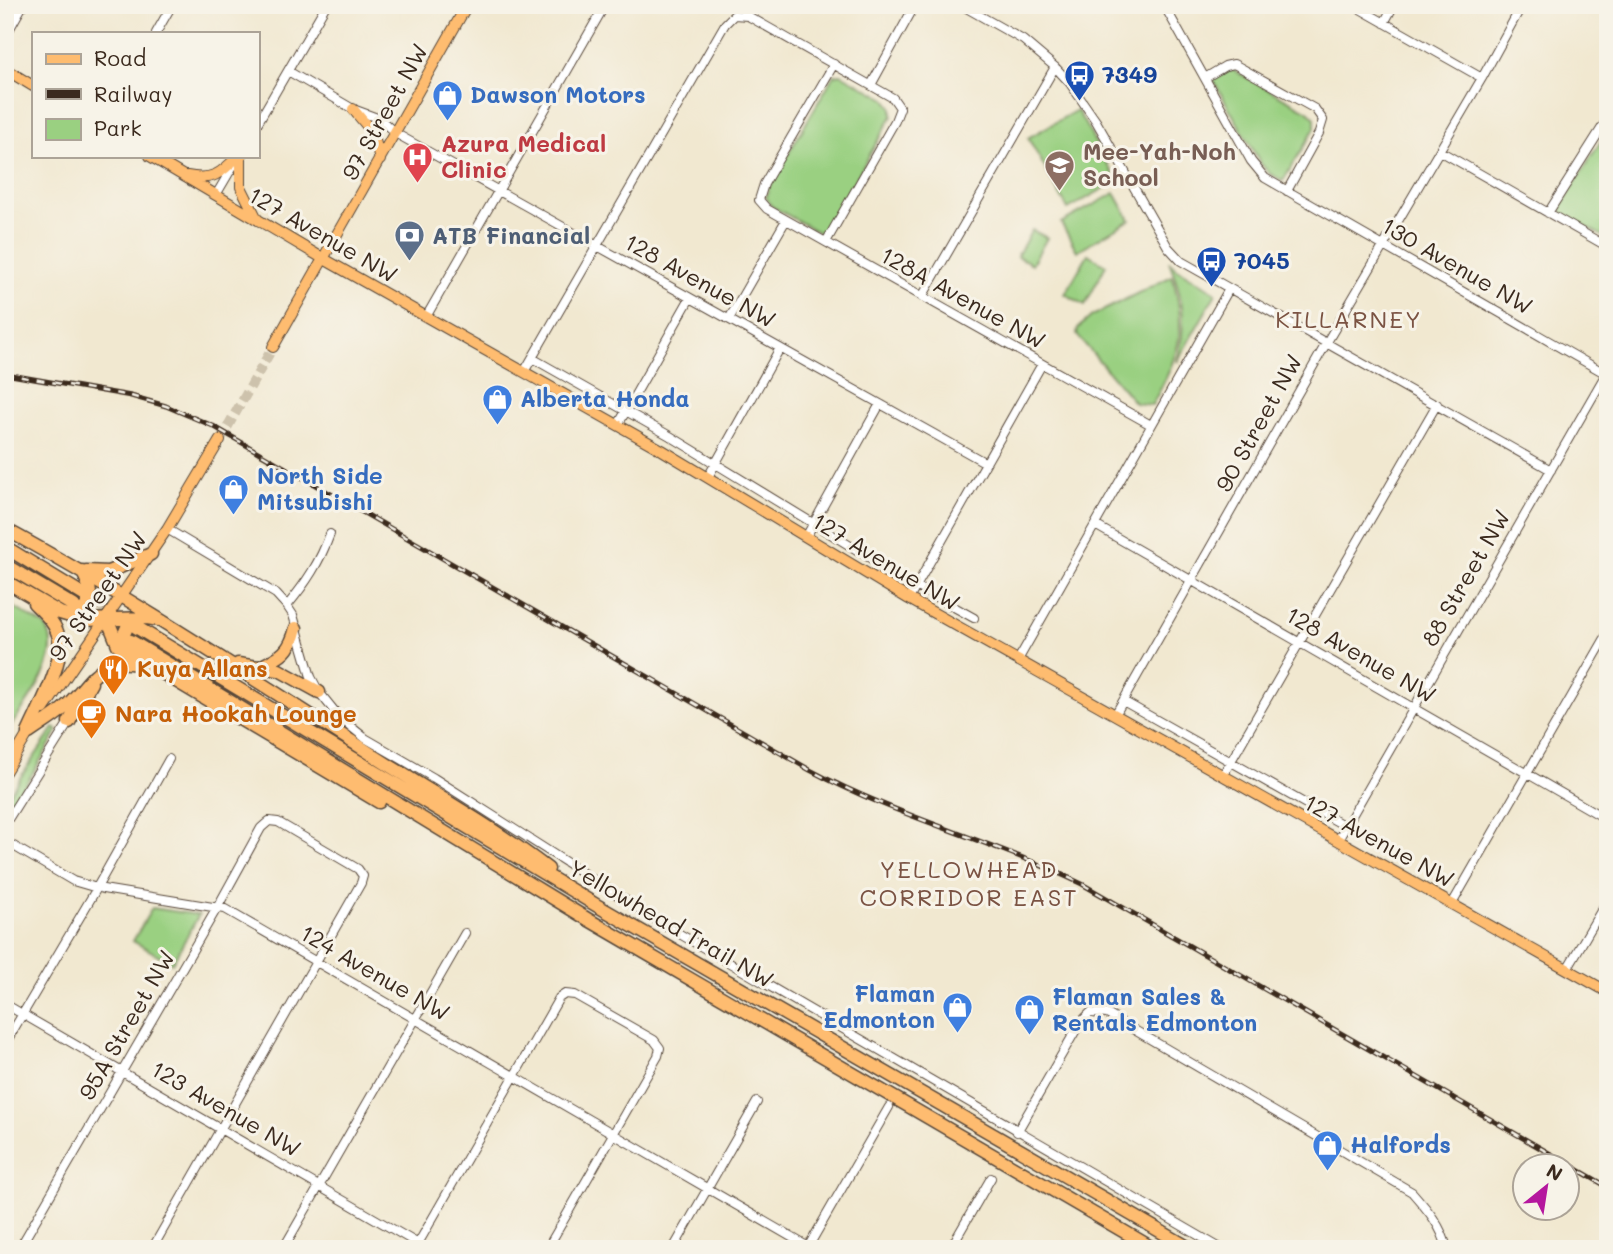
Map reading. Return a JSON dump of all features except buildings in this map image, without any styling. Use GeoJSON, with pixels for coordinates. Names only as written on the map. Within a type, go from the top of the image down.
{"type":"FeatureCollection","features":[{"type":"Feature","properties":{"kind":"highway"},"geometry":{"type":"LineString","coordinates":[[5,529],[82,571],[368,753],[514,842],[596,905]]}},
{"type":"Feature","properties":{"kind":"highway"},"geometry":{"type":"LineString","coordinates":[[5,547],[84,595]]}},
{"type":"Feature","properties":{"kind":"highway"},"geometry":{"type":"LineString","coordinates":[[67,563],[87,571],[107,572],[151,554]]}},
{"type":"Feature","properties":{"kind":"highway"},"geometry":{"type":"LineString","coordinates":[[5,565],[83,620],[107,618],[137,623]]}},
{"type":"Feature","properties":{"kind":"highway"},"geometry":{"type":"LineString","coordinates":[[24,593],[80,612],[88,604],[90,591],[82,571]]}},
{"type":"Feature","properties":{"kind":"highway"},"geometry":{"type":"LineString","coordinates":[[5,580],[24,593],[52,622],[60,638],[57,662],[28,733]]}},
{"type":"Feature","properties":{"kind":"highway"},"geometry":{"type":"LineString","coordinates":[[107,618],[118,645],[133,655],[303,759],[405,817],[479,854]]}},
{"type":"Feature","properties":{"kind":"highway"},"geometry":{"type":"LineString","coordinates":[[133,655],[126,646],[124,634],[128,625],[163,621]]}},
{"type":"Feature","properties":{"kind":"highway","name":"Yellowhead Trail NW"},"geometry":{"type":"LineString","coordinates":[[137,623],[596,905],[1191,1249]]}},
{"type":"Feature","properties":{"kind":"highway"},"geometry":{"type":"LineString","coordinates":[[256,668],[284,653],[291,645],[296,628]]}},
{"type":"Feature","properties":{"kind":"highway","name":"Yellowhead Trail NW"},"geometry":{"type":"LineString","coordinates":[[131,641],[479,854],[1154,1249]]}},
{"type":"Feature","properties":{"kind":"highway"},"geometry":{"type":"LineString","coordinates":[[223,659],[256,668],[279,670],[319,692]]}},
{"type":"Feature","properties":{"kind":"highway"},"geometry":{"type":"LineString","coordinates":[[28,733],[65,708],[101,668],[118,662],[156,669]]}},
{"type":"Feature","properties":{"kind":"highway"},"geometry":{"type":"LineString","coordinates":[[69,722],[94,674]]}},
{"type":"Feature","properties":{"kind":"main road","name":"97 Street NW"},"geometry":{"type":"LineString","coordinates":[[273,347],[467,5]]}},
{"type":"Feature","properties":{"kind":"main road"},"geometry":{"type":"LineString","coordinates":[[5,69],[32,85]]}},
{"type":"Feature","properties":{"kind":"main road"},"geometry":{"type":"LineString","coordinates":[[354,108],[373,134],[380,160]]}},
{"type":"Feature","properties":{"kind":"main road","name":"127 Avenue NW"},"geometry":{"type":"LineString","coordinates":[[153,158],[324,259],[708,477],[909,599],[1608,992]]}},
{"type":"Feature","properties":{"kind":"main road"},"geometry":{"type":"LineString","coordinates":[[183,175],[202,177],[222,173],[237,158]]}},
{"type":"Feature","properties":{"kind":"main road"},"geometry":{"type":"LineString","coordinates":[[239,158],[241,187],[258,220]]}},
{"type":"Feature","properties":{"kind":"main road","name":"97 Street NW"},"geometry":{"type":"LineString","coordinates":[[5,772],[28,733],[151,554],[220,440]]}},
{"type":"Feature","properties":{"kind":"street"},"geometry":{"type":"LineString","coordinates":[[5,37],[23,5]]}},
{"type":"Feature","properties":{"kind":"street"},"geometry":{"type":"LineString","coordinates":[[157,32],[173,5]]}},
{"type":"Feature","properties":{"kind":"street"},"geometry":{"type":"LineString","coordinates":[[259,121],[326,5]]}},
{"type":"Feature","properties":{"kind":"street"},"geometry":{"type":"LineString","coordinates":[[426,317],[605,5]]}},
{"type":"Feature","properties":{"kind":"street"},"geometry":{"type":"LineString","coordinates":[[871,85],[915,5]]}},
{"type":"Feature","properties":{"kind":"street"},"geometry":{"type":"LineString","coordinates":[[961,5],[1023,40],[1055,67],[1076,90],[1174,254],[1190,267],[1551,470]]}},
{"type":"Feature","properties":{"kind":"street","name":"130 Avenue NW"},"geometry":{"type":"LineString","coordinates":[[1164,5],[1258,171],[1265,178],[1607,374]]}},
{"type":"Feature","properties":{"kind":"street"},"geometry":{"type":"LineString","coordinates":[[1353,5],[1482,78]]}},
{"type":"Feature","properties":{"kind":"street"},"geometry":{"type":"LineString","coordinates":[[1384,23],[1394,5]]}},
{"type":"Feature","properties":{"kind":"street","name":"90 Street NW"},"geometry":{"type":"LineString","coordinates":[[1115,715],[1326,342],[1385,246],[1522,5]]}},
{"type":"Feature","properties":{"kind":"street"},"geometry":{"type":"LineString","coordinates":[[524,372],[725,24],[734,15],[748,16],[893,97],[900,108],[825,242]]}},
{"type":"Feature","properties":{"kind":"street","name":"128A Avenue NW"},"geometry":{"type":"LineString","coordinates":[[834,64],[764,184],[760,200],[766,209],[1151,425]]}},
{"type":"Feature","properties":{"kind":"street"},"geometry":{"type":"LineString","coordinates":[[1205,78],[1225,66],[1234,64],[1315,109],[1323,120],[1319,133],[1287,191]]}},
{"type":"Feature","properties":{"kind":"street"},"geometry":{"type":"LineString","coordinates":[[922,297],[1055,67]]}},
{"type":"Feature","properties":{"kind":"street","name":"128 Avenue NW"},"geometry":{"type":"LineString","coordinates":[[288,71],[354,108],[380,119],[498,191],[986,463]]}},
{"type":"Feature","properties":{"kind":"street"},"geometry":{"type":"LineString","coordinates":[[1548,213],[1608,118]]}},
{"type":"Feature","properties":{"kind":"street"},"geometry":{"type":"LineString","coordinates":[[1440,151],[1608,247]]}},
{"type":"Feature","properties":{"kind":"street"},"geometry":{"type":"LineString","coordinates":[[216,195],[238,158]]}},
{"type":"Feature","properties":{"kind":"street"},"geometry":{"type":"LineString","coordinates":[[729,319],[786,220]]}},
{"type":"Feature","properties":{"kind":"street"},"geometry":{"type":"LineString","coordinates":[[1018,660],[1229,289]]}},
{"type":"Feature","properties":{"kind":"street"},"geometry":{"type":"LineString","coordinates":[[618,425],[690,298]]}},
{"type":"Feature","properties":{"kind":"street"},"geometry":{"type":"LineString","coordinates":[[708,477],[780,348]]}},
{"type":"Feature","properties":{"kind":"street","name":"127 Avenue NW"},"geometry":{"type":"LineString","coordinates":[[532,358],[974,618]]}},
{"type":"Feature","properties":{"kind":"street"},"geometry":{"type":"LineString","coordinates":[[909,599],[1042,364]]}},
{"type":"Feature","properties":{"kind":"street","name":"88 Street NW"},"geometry":{"type":"LineString","coordinates":[[1338,839],[1607,374]]}},
{"type":"Feature","properties":{"kind":"street"},"geometry":{"type":"LineString","coordinates":[[806,537],[880,404]]}},
{"type":"Feature","properties":{"kind":"street"},"geometry":{"type":"LineString","coordinates":[[1223,775],[1437,404]]}},
{"type":"Feature","properties":{"kind":"street","name":"128 Avenue NW"},"geometry":{"type":"LineString","coordinates":[[1095,525],[1608,820]]}},
{"type":"Feature","properties":{"kind":"street"},"geometry":{"type":"LineString","coordinates":[[167,529],[276,594],[287,606],[317,565],[330,534]]}},
{"type":"Feature","properties":{"kind":"street","name":"Yellowhead Trail NW"},"geometry":{"type":"LineString","coordinates":[[287,606],[311,677],[319,692],[340,718],[365,738],[655,920],[1222,1249]]}},
{"type":"Feature","properties":{"kind":"street"},"geometry":{"type":"LineString","coordinates":[[1452,904],[1608,633]]}},
{"type":"Feature","properties":{"kind":"street","name":"127 Avenue NW"},"geometry":{"type":"LineString","coordinates":[[1123,701],[1345,826]]}},
{"type":"Feature","properties":{"kind":"street"},"geometry":{"type":"LineString","coordinates":[[5,824],[69,722]]}},
{"type":"Feature","properties":{"kind":"street"},"geometry":{"type":"LineString","coordinates":[[5,1044],[98,889],[169,760]]}},
{"type":"Feature","properties":{"kind":"street","name":"95A Street NW"},"geometry":{"type":"LineString","coordinates":[[19,1249],[218,908],[261,828],[269,821],[278,822],[358,869],[363,876],[316,962]]}},
{"type":"Feature","properties":{"kind":"street","name":"124 Avenue NW"},"geometry":{"type":"LineString","coordinates":[[5,841],[74,881],[98,889],[225,909],[809,1248]]}},
{"type":"Feature","properties":{"kind":"street"},"geometry":{"type":"LineString","coordinates":[[1567,969],[1608,899]]}},
{"type":"Feature","properties":{"kind":"street"},"geometry":{"type":"LineString","coordinates":[[283,1249],[465,933]]}},
{"type":"Feature","properties":{"kind":"street"},"geometry":{"type":"LineString","coordinates":[[152,1249],[316,962]]}},
{"type":"Feature","properties":{"kind":"street"},"geometry":{"type":"LineString","coordinates":[[417,1246],[559,998],[565,994],[575,995],[654,1040],[660,1048],[659,1056],[547,1249]]}},
{"type":"Feature","properties":{"kind":"street","name":"123 Avenue NW"},"geometry":{"type":"LineString","coordinates":[[5,1004],[319,1186],[417,1246],[427,1249]]}},
{"type":"Feature","properties":{"kind":"street"},"geometry":{"type":"LineString","coordinates":[[1017,1132],[1080,1023],[1090,1013],[1107,1014],[1412,1192],[1444,1235],[1447,1249]]}},
{"type":"Feature","properties":{"kind":"street"},"geometry":{"type":"LineString","coordinates":[[673,1249],[757,1102]]}},
{"type":"Feature","properties":{"kind":"street"},"geometry":{"type":"LineString","coordinates":[[809,1248],[889,1107]]}},
{"type":"Feature","properties":{"kind":"street"},"geometry":{"type":"LineString","coordinates":[[950,1249],[991,1178]]}},
{"type":"Feature","properties":{"kind":"street"},"geometry":{"type":"LineString","coordinates":[[5,1245],[11,1249]]}},
{"type":"Feature","properties":{"kind":"green space"},"geometry":{"type":"Polygon","coordinates":[[[1233,70],[1308,111],[1315,118],[1315,128],[1283,181],[1269,173],[1261,164],[1213,80],[1233,70]]]}},
{"type":"Feature","properties":{"kind":"green space"},"geometry":{"type":"Polygon","coordinates":[[[841,74],[886,99],[892,107],[892,116],[824,233],[771,206],[766,197],[769,187],[834,75],[841,74]]]}},
{"type":"Feature","properties":{"kind":"green space"},"geometry":{"type":"Polygon","coordinates":[[[1077,110],[1117,181],[1068,209],[1028,138],[1077,110]]]}},
{"type":"Feature","properties":{"kind":"green space"},"geometry":{"type":"Polygon","coordinates":[[[1608,129],[1608,239],[1562,213],[1560,208],[1608,129]]]}},
{"type":"Feature","properties":{"kind":"green space"},"geometry":{"type":"Polygon","coordinates":[[[1115,193],[1130,220],[1077,251],[1061,223],[1115,193]]]}},
{"type":"Feature","properties":{"kind":"green space"},"geometry":{"type":"Polygon","coordinates":[[[1032,230],[1047,238],[1032,264],[1017,256],[1032,230]]]}},
{"type":"Feature","properties":{"kind":"green space"},"geometry":{"type":"Polygon","coordinates":[[[1088,254],[1106,265],[1085,305],[1065,294],[1088,254]]]}},
{"type":"Feature","properties":{"kind":"green space"},"geometry":{"type":"Polygon","coordinates":[[[1169,261],[1215,292],[1177,362],[1183,322],[1181,299],[1169,261]]]}},
{"type":"Feature","properties":{"kind":"green space"},"geometry":{"type":"Polygon","coordinates":[[[1172,276],[1180,313],[1174,358],[1152,405],[1135,403],[1077,335],[1078,328],[1092,316],[1172,276]]]}},
{"type":"Feature","properties":{"kind":"green space"},"geometry":{"type":"Polygon","coordinates":[[[5,602],[44,625],[50,637],[51,651],[40,681],[5,734],[5,602]]]}},
{"type":"Feature","properties":{"kind":"green space"},"geometry":{"type":"Polygon","coordinates":[[[54,728],[58,730],[33,773],[5,812],[5,800],[54,728]]]}},
{"type":"Feature","properties":{"kind":"green space"},"geometry":{"type":"Polygon","coordinates":[[[152,908],[199,915],[172,963],[133,941],[152,908]]]}},
{"type":"Feature","properties":{"kind":"tunnel"},"geometry":{"type":"LineString","coordinates":[[220,440],[273,347]]}},
{"type":"Feature","properties":{"kind":"tunnel"},"geometry":{"type":"LineString","coordinates":[[84,595],[121,618]]}},
{"type":"Feature","properties":{"kind":"railway"},"geometry":{"type":"LineString","coordinates":[[5,374],[131,396],[166,406],[213,426],[810,770],[877,802],[1082,884],[1608,1187]]}},
{"type":"Feature","properties":{"kind":"place","name":"7349"},"geometry":{"type":"Point","coordinates":[1079,102]}},
{"type":"Feature","properties":{"kind":"place","name":"Dawson Motors"},"geometry":{"type":"Point","coordinates":[447,122]}},
{"type":"Feature","properties":{"kind":"place","name":"Azura Medical Clinic"},"geometry":{"type":"Point","coordinates":[418,184]}},
{"type":"Feature","properties":{"kind":"place","name":"Mee-Yah-Noh School"},"geometry":{"type":"Point","coordinates":[1060,192]}},
{"type":"Feature","properties":{"kind":"place","name":"ATB Financial"},"geometry":{"type":"Point","coordinates":[409,263]}},
{"type":"Feature","properties":{"kind":"place","name":"7045"},"geometry":{"type":"Point","coordinates":[1211,288]}},
{"type":"Feature","properties":{"kind":"place","name":"Alberta Honda"},"geometry":{"type":"Point","coordinates":[497,426]}},
{"type":"Feature","properties":{"kind":"place","name":"North Side Mitsubishi"},"geometry":{"type":"Point","coordinates":[234,516]}},
{"type":"Feature","properties":{"kind":"place","name":"Kuya Allans"},"geometry":{"type":"Point","coordinates":[114,696]}},
{"type":"Feature","properties":{"kind":"place","name":"Nara Hookah Lounge"},"geometry":{"type":"Point","coordinates":[92,741]}},
{"type":"Feature","properties":{"kind":"place","name":"Flaman Edmonton"},"geometry":{"type":"Point","coordinates":[958,1034]}},
{"type":"Feature","properties":{"kind":"place","name":"Flaman Sales & Rentals Edmonton"},"geometry":{"type":"Point","coordinates":[1029,1037]}},
{"type":"Feature","properties":{"kind":"place","name":"Halfords"},"geometry":{"type":"Point","coordinates":[1327,1172]}},
{"type":"Feature","properties":{"kind":"district","name":"KILLARNEY"},"geometry":{"type":"Point","coordinates":[1349,320]}},
{"type":"Feature","properties":{"kind":"district","name":"YELLOWHEAD CORRIDOR EAST"},"geometry":{"type":"Point","coordinates":[969,884]}}]}
